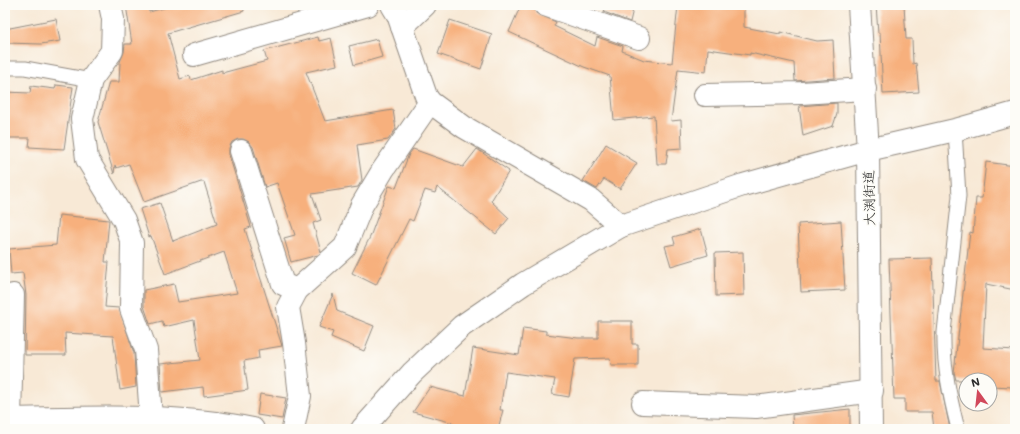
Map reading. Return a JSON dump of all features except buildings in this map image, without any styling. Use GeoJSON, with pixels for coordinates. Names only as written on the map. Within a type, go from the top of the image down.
{"type":"FeatureCollection","features":[{"type":"Feature","properties":{"kind":"street"},"geometry":{"type":"LineString","coordinates":[[110,5],[113,19],[112,50],[91,80],[82,119],[87,159],[124,220],[132,243],[131,309],[146,350],[151,417]]}},
{"type":"Feature","properties":{"kind":"street"},"geometry":{"type":"LineString","coordinates":[[194,55],[368,5]]}},
{"type":"Feature","properties":{"kind":"street"},"geometry":{"type":"LineString","coordinates":[[392,5],[402,27],[426,96],[430,102],[464,127],[591,200],[621,226]]}},
{"type":"Feature","properties":{"kind":"street"},"geometry":{"type":"LineString","coordinates":[[402,27],[425,5]]}},
{"type":"Feature","properties":{"kind":"street"},"geometry":{"type":"LineString","coordinates":[[545,5],[638,38]]}},
{"type":"Feature","properties":{"kind":"street","name":"大渕街道"},"geometry":{"type":"LineString","coordinates":[[859,5],[868,150],[872,429]]}},
{"type":"Feature","properties":{"kind":"street"},"geometry":{"type":"LineString","coordinates":[[705,96],[801,94],[865,90]]}},
{"type":"Feature","properties":{"kind":"street"},"geometry":{"type":"LineString","coordinates":[[293,429],[300,396],[288,307],[297,290],[345,247],[362,205],[383,170],[430,102]]}},
{"type":"Feature","properties":{"kind":"street"},"geometry":{"type":"LineString","coordinates":[[362,429],[412,373],[462,326],[523,284],[621,226],[743,186],[868,150],[955,130],[1015,113]]}},
{"type":"Feature","properties":{"kind":"street"},"geometry":{"type":"LineString","coordinates":[[241,151],[283,284],[297,290]]}},
{"type":"Feature","properties":{"kind":"street"},"geometry":{"type":"LineString","coordinates":[[13,295],[7,419],[151,417],[253,429]]}},
{"type":"Feature","properties":{"kind":"street"},"geometry":{"type":"LineString","coordinates":[[643,403],[756,407],[872,392]]}},
{"type":"Feature","properties":{"kind":"lane"},"geometry":{"type":"LineString","coordinates":[[5,68],[25,68],[91,80]]}},
{"type":"Feature","properties":{"kind":"lane"},"geometry":{"type":"LineString","coordinates":[[955,130],[959,196],[944,332],[944,352],[947,383],[958,429]]}}]}
